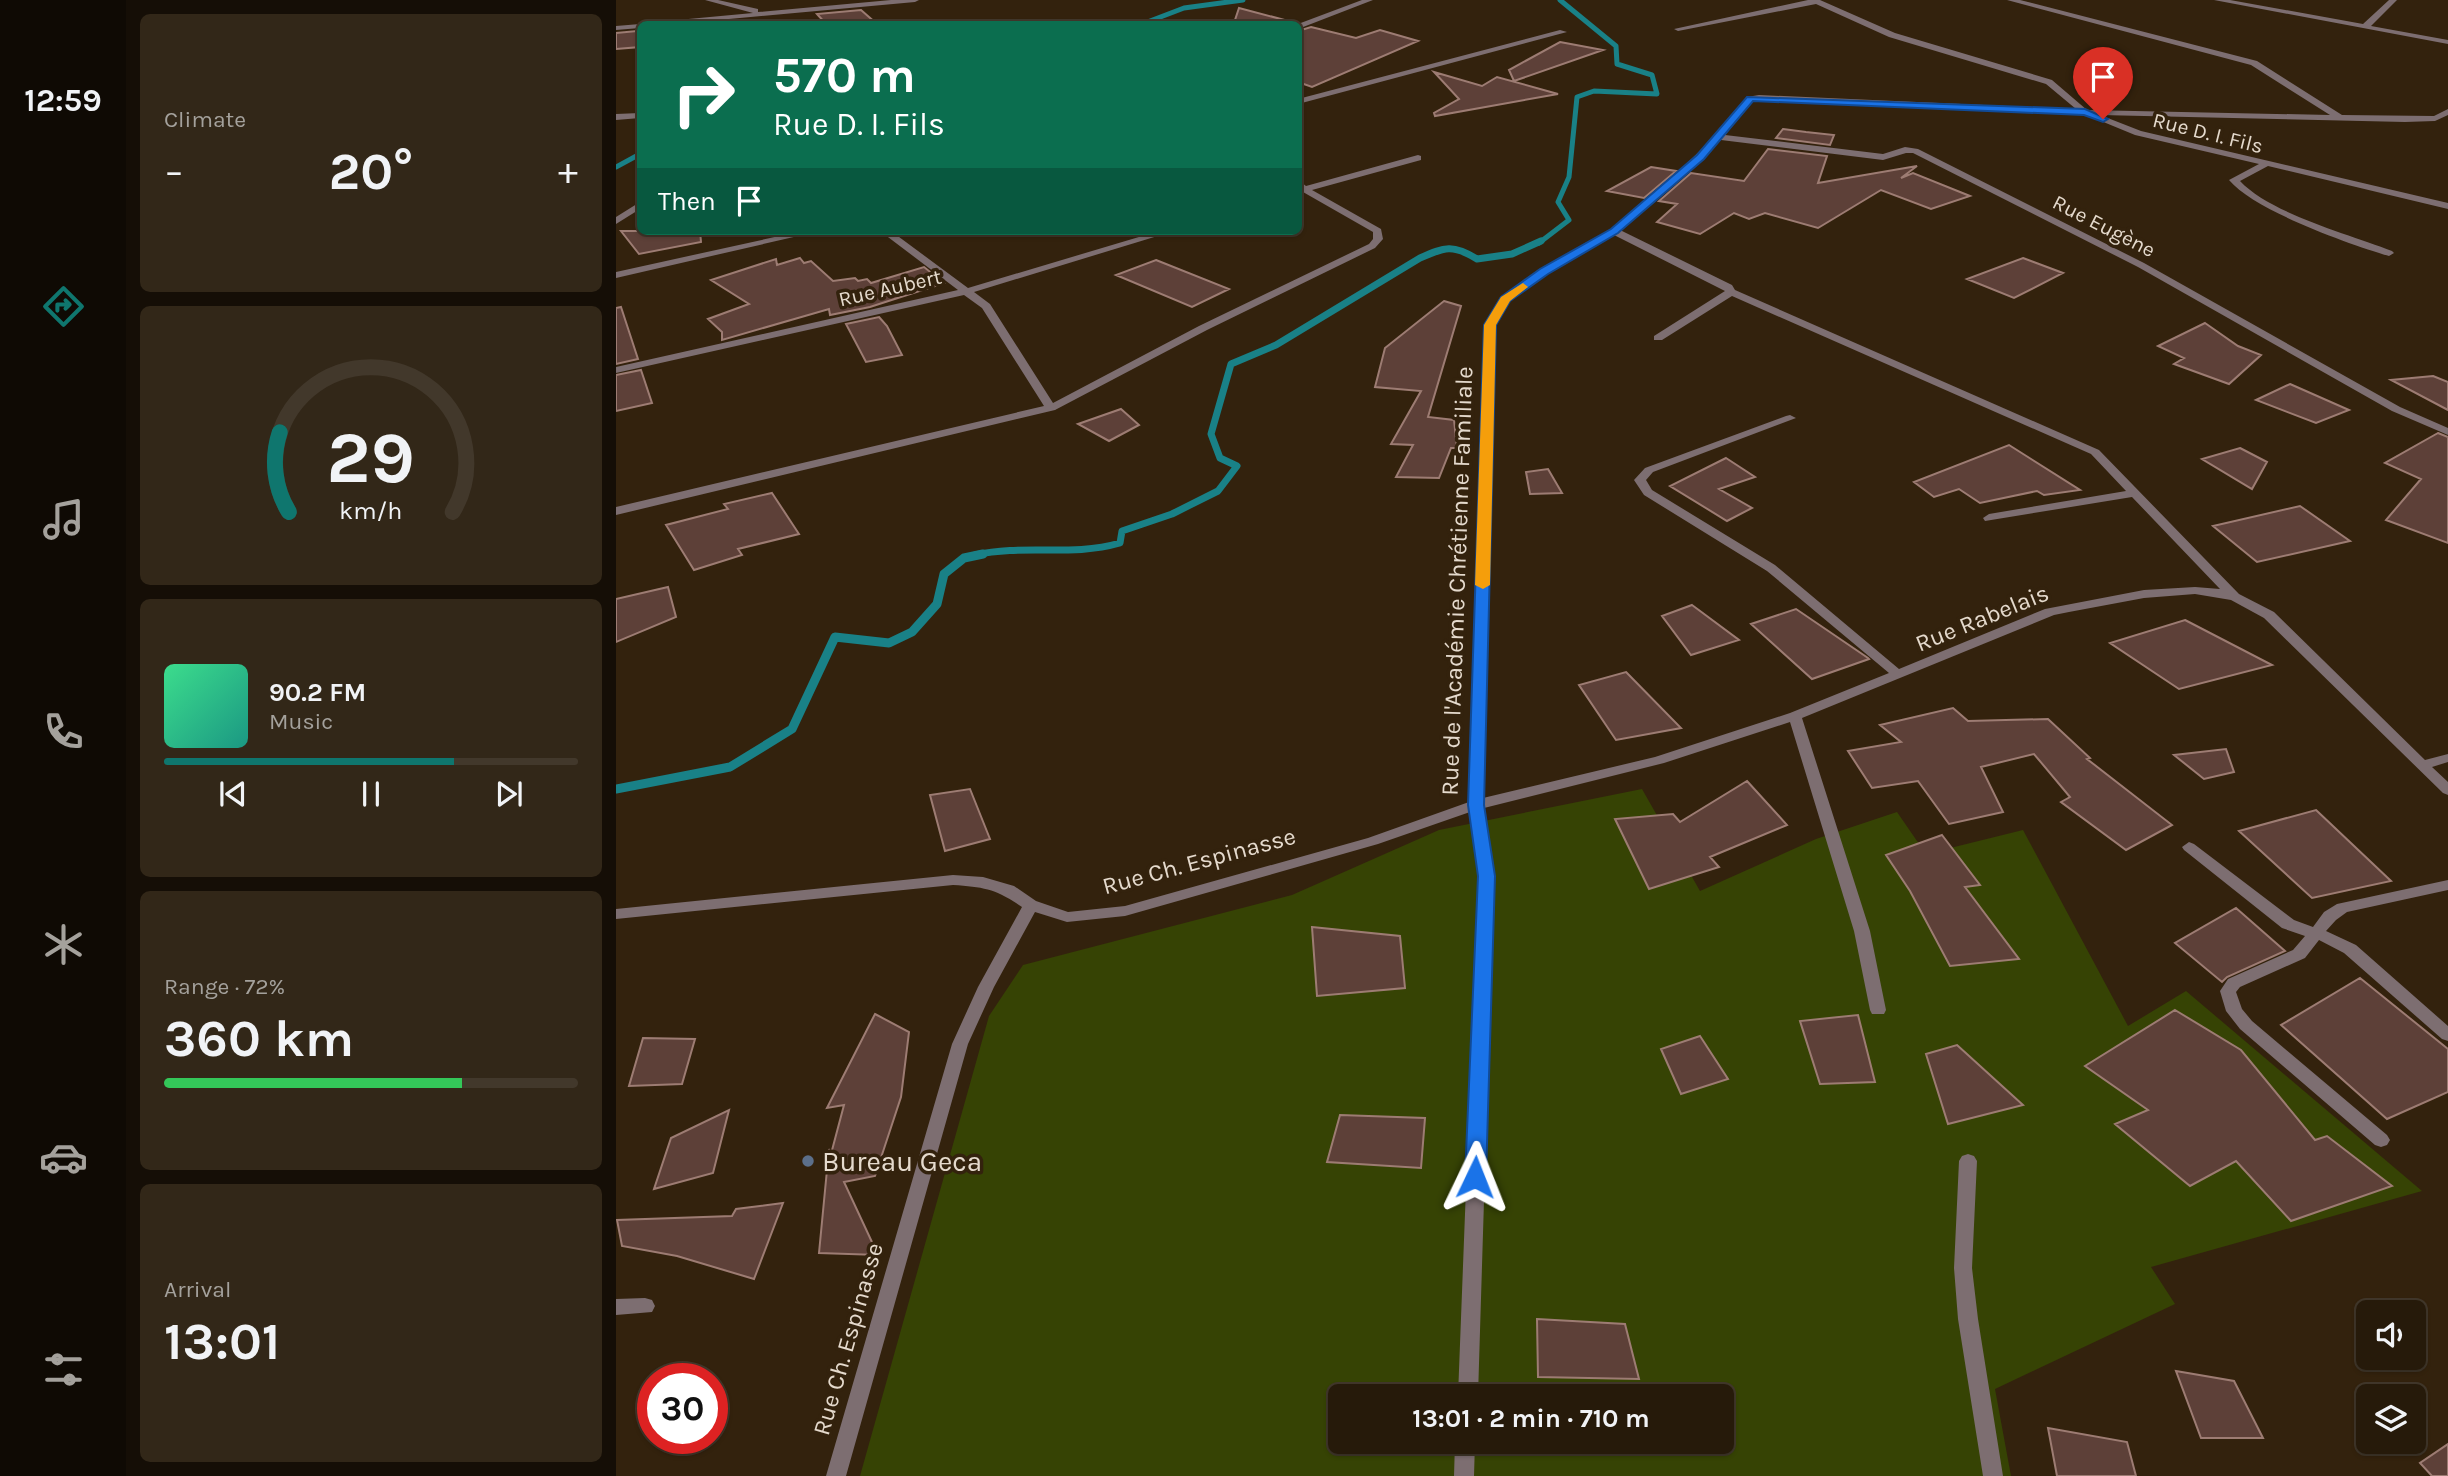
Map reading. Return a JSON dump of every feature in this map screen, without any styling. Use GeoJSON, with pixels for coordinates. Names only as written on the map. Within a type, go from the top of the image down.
{"type":"FeatureCollection","features":[{"type":"Feature","properties":{"kind":"street"},"geometry":{"type":"LineString","coordinates":[[709,0],[766,14]]}},
{"type":"Feature","properties":{"kind":"street"},"geometry":{"type":"LineString","coordinates":[[714,21],[915,0]]}},
{"type":"Feature","properties":{"kind":"street"},"geometry":{"type":"LineString","coordinates":[[1302,25],[1369,0]]}},
{"type":"Feature","properties":{"kind":"street"},"geometry":{"type":"LineString","coordinates":[[2011,0],[2254,63],[2339,117]]}},
{"type":"Feature","properties":{"kind":"street"},"geometry":{"type":"LineString","coordinates":[[2218,0],[2448,42]]}},
{"type":"Feature","properties":{"kind":"street"},"geometry":{"type":"LineString","coordinates":[[2365,27],[2393,0]]}},
{"type":"Feature","properties":{"kind":"street"},"geometry":{"type":"LineString","coordinates":[[1678,29],[1815,1],[1892,35],[2049,82],[2085,112],[2405,119],[2435,118],[2448,112]]}},
{"type":"Feature","properties":{"kind":"street"},"geometry":{"type":"LineString","coordinates":[[781,13],[792,21]]}},
{"type":"Feature","properties":{"kind":"street"},"geometry":{"type":"LineString","coordinates":[[616,28],[637,26]]}},
{"type":"Feature","properties":{"kind":"street"},"geometry":{"type":"LineString","coordinates":[[1302,101],[1563,32]]}},
{"type":"Feature","properties":{"kind":"street","name":"Rue D. I. Fils"},"geometry":{"type":"LineString","coordinates":[[1750,99],[2085,112],[2138,133],[2264,165],[2448,206]]}},
{"type":"Feature","properties":{"kind":"street","name":"Rue de l'Académie Chrétienne Familiale"},"geometry":{"type":"LineString","coordinates":[[1468,1384],[1486,876],[1476,805],[1490,325],[1505,299],[1544,271],[1614,231],[1719,137],[1750,99]]}},
{"type":"Feature","properties":{"kind":"street"},"geometry":{"type":"LineString","coordinates":[[616,117],[637,116]]}},
{"type":"Feature","properties":{"kind":"street","name":"Rue Eugène"},"geometry":{"type":"LineString","coordinates":[[1719,137],[1883,158],[1905,150],[1915,152],[2141,265],[2396,409],[2448,432]]}},
{"type":"Feature","properties":{"kind":"street"},"geometry":{"type":"LineString","coordinates":[[1302,187],[1418,158]]}},
{"type":"Feature","properties":{"kind":"street"},"geometry":{"type":"LineString","coordinates":[[2264,165],[2234,180],[2238,187],[2275,208],[2389,253]]}},
{"type":"Feature","properties":{"kind":"street"},"geometry":{"type":"LineString","coordinates":[[616,511],[1051,408],[1203,328],[1372,246],[1378,239],[1378,231],[1302,189]]}},
{"type":"Feature","properties":{"kind":"street"},"geometry":{"type":"LineString","coordinates":[[616,221],[637,207]]}},
{"type":"Feature","properties":{"kind":"street"},"geometry":{"type":"LineString","coordinates":[[1614,231],[1728,287],[1731,292],[2095,452],[2234,596]]}},
{"type":"Feature","properties":{"kind":"street"},"geometry":{"type":"LineString","coordinates":[[616,275],[797,235]]}},
{"type":"Feature","properties":{"kind":"street"},"geometry":{"type":"LineString","coordinates":[[890,235],[986,306],[1051,408]]}},
{"type":"Feature","properties":{"kind":"street","name":"Rue Aubert"},"geometry":{"type":"LineString","coordinates":[[616,370],[968,291],[1155,235]]}},
{"type":"Feature","properties":{"kind":"street"},"geometry":{"type":"LineString","coordinates":[[1658,338],[1731,292]]}},
{"type":"Feature","properties":{"kind":"street"},"geometry":{"type":"LineString","coordinates":[[1790,418],[1649,470],[1640,480],[1648,492],[1771,568],[1899,675]]}},
{"type":"Feature","properties":{"kind":"street"},"geometry":{"type":"LineString","coordinates":[[1989,518],[2134,492]]}},
{"type":"Feature","properties":{"kind":"street","name":"Rue Rabelais"},"geometry":{"type":"LineString","coordinates":[[1476,805],[1659,760],[1795,716],[2050,612],[2157,593],[2197,591],[2234,596],[2269,615],[2448,790]]}},
{"type":"Feature","properties":{"kind":"street"},"geometry":{"type":"LineString","coordinates":[[1795,716],[1862,931],[1878,1010]]}},
{"type":"Feature","properties":{"kind":"street"},"geometry":{"type":"LineString","coordinates":[[2422,765],[2448,758]]}},
{"type":"Feature","properties":{"kind":"street","name":"Rue Ch. Espinasse"},"geometry":{"type":"LineString","coordinates":[[836,1476],[960,1044],[986,987],[1031,905],[1067,917],[1125,911],[1373,841],[1476,805]]}},
{"type":"Feature","properties":{"kind":"street"},"geometry":{"type":"LineString","coordinates":[[2189,847],[2288,924],[2316,932],[2350,949],[2448,1035]]}},
{"type":"Feature","properties":{"kind":"street"},"geometry":{"type":"LineString","coordinates":[[616,914],[954,880],[983,882],[1009,890],[1031,905]]}},
{"type":"Feature","properties":{"kind":"street"},"geometry":{"type":"LineString","coordinates":[[2381,1140],[2246,1025],[2228,1000],[2228,991],[2234,983],[2300,954],[2330,916],[2343,908],[2448,885]]}},
{"type":"Feature","properties":{"kind":"street"},"geometry":{"type":"LineString","coordinates":[[1968,1161],[1963,1268],[1968,1319],[1993,1476]]}},
{"type":"Feature","properties":{"kind":"street"},"geometry":{"type":"LineString","coordinates":[[616,1307],[645,1306]]}},
{"type":"Feature","properties":{"kind":"street"},"geometry":{"type":"LineString","coordinates":[[1464,1476],[1465,1454]]}},
{"type":"Feature","properties":{"kind":"green space"},"geometry":{"type":"Polygon","coordinates":[[[1642,789],[1700,891],[1816,839],[1897,812],[1926,854],[2023,830],[2128,1026],[2186,991],[2422,1191],[2151,1267],[2175,1304],[1995,1389],[2011,1476],[860,1476],[989,1016],[1023,965],[1292,895],[1439,830],[1642,789]]]}},
{"type":"Feature","properties":{"kind":"building"},"geometry":{"type":"Polygon","coordinates":[[[1239,8],[1288,21],[1235,21],[1239,8]]]}},
{"type":"Feature","properties":{"kind":"building"},"geometry":{"type":"Polygon","coordinates":[[[861,10],[874,21],[823,21],[817,14],[861,10]]]}},
{"type":"Feature","properties":{"kind":"building"},"geometry":{"type":"Polygon","coordinates":[[[1311,27],[1356,38],[1380,30],[1418,41],[1312,87],[1302,83],[1302,30],[1311,27]]]}},
{"type":"Feature","properties":{"kind":"building"},"geometry":{"type":"Polygon","coordinates":[[[637,31],[637,47],[616,49],[616,33],[637,31]]]}},
{"type":"Feature","properties":{"kind":"building"},"geometry":{"type":"Polygon","coordinates":[[[1560,42],[1603,50],[1514,81],[1509,70],[1560,42]]]}},
{"type":"Feature","properties":{"kind":"building"},"geometry":{"type":"Polygon","coordinates":[[[1434,72],[1482,86],[1497,77],[1558,94],[1435,116],[1434,113],[1459,99],[1434,72]]]}},
{"type":"Feature","properties":{"kind":"building"},"geometry":{"type":"Polygon","coordinates":[[[1783,129],[1834,135],[1830,145],[1776,138],[1783,129]]]}},
{"type":"Feature","properties":{"kind":"building"},"geometry":{"type":"Polygon","coordinates":[[[1768,149],[1827,156],[1818,183],[1917,166],[1901,178],[1913,173],[1970,196],[1931,209],[1881,190],[1818,228],[1765,213],[1749,219],[1734,213],[1700,234],[1657,222],[1677,204],[1659,201],[1691,173],[1744,181],[1768,149]]]}},
{"type":"Feature","properties":{"kind":"building"},"geometry":{"type":"Polygon","coordinates":[[[1651,167],[1676,171],[1644,198],[1607,191],[1651,167]]]}},
{"type":"Feature","properties":{"kind":"building"},"geometry":{"type":"Polygon","coordinates":[[[621,231],[637,231],[637,235],[700,235],[701,242],[639,254],[621,231]]]}},
{"type":"Feature","properties":{"kind":"building"},"geometry":{"type":"Polygon","coordinates":[[[800,258],[804,263],[811,261],[833,281],[855,278],[858,281],[867,279],[871,283],[924,267],[944,283],[870,307],[830,315],[829,309],[722,340],[722,332],[708,319],[749,304],[711,280],[776,259],[777,265],[800,258]]]}},
{"type":"Feature","properties":{"kind":"building"},"geometry":{"type":"Polygon","coordinates":[[[2023,258],[2063,273],[2014,298],[1967,279],[2023,258]]]}},
{"type":"Feature","properties":{"kind":"building"},"geometry":{"type":"Polygon","coordinates":[[[1156,260],[1229,289],[1192,307],[1116,275],[1156,260]]]}},
{"type":"Feature","properties":{"kind":"building"},"geometry":{"type":"Polygon","coordinates":[[[1444,301],[1461,306],[1428,417],[1454,420],[1457,448],[1451,448],[1439,478],[1396,477],[1413,445],[1391,444],[1421,391],[1375,387],[1385,348],[1444,301]]]}},
{"type":"Feature","properties":{"kind":"building"},"geometry":{"type":"Polygon","coordinates":[[[621,307],[638,359],[616,364],[616,308],[621,307]]]}},
{"type":"Feature","properties":{"kind":"building"},"geometry":{"type":"Polygon","coordinates":[[[879,317],[887,326],[902,355],[866,362],[846,324],[879,317]]]}},
{"type":"Feature","properties":{"kind":"building"},"geometry":{"type":"Polygon","coordinates":[[[2205,323],[2238,346],[2261,355],[2229,384],[2174,364],[2184,358],[2158,346],[2205,323]]]}},
{"type":"Feature","properties":{"kind":"building"},"geometry":{"type":"Polygon","coordinates":[[[641,370],[652,403],[616,411],[616,375],[641,370]]]}},
{"type":"Feature","properties":{"kind":"building"},"geometry":{"type":"Polygon","coordinates":[[[2433,376],[2448,382],[2448,410],[2391,380],[2433,376]]]}},
{"type":"Feature","properties":{"kind":"building"},"geometry":{"type":"Polygon","coordinates":[[[2290,384],[2349,410],[2316,423],[2256,400],[2290,384]]]}},
{"type":"Feature","properties":{"kind":"building"},"geometry":{"type":"Polygon","coordinates":[[[1121,409],[1139,425],[1109,441],[1078,424],[1121,409]]]}},
{"type":"Feature","properties":{"kind":"building"},"geometry":{"type":"Polygon","coordinates":[[[2438,433],[2448,437],[2448,543],[2386,520],[2421,479],[2385,463],[2438,433]]]}},
{"type":"Feature","properties":{"kind":"building"},"geometry":{"type":"Polygon","coordinates":[[[2009,445],[2080,490],[2044,495],[2037,491],[1980,503],[1959,489],[1934,497],[1914,482],[2009,445]]]}},
{"type":"Feature","properties":{"kind":"building"},"geometry":{"type":"Polygon","coordinates":[[[2240,448],[2267,462],[2252,489],[2202,459],[2240,448]]]}},
{"type":"Feature","properties":{"kind":"building"},"geometry":{"type":"Polygon","coordinates":[[[1726,458],[1755,477],[1719,489],[1752,508],[1727,521],[1670,486],[1726,458]]]}},
{"type":"Feature","properties":{"kind":"building"},"geometry":{"type":"Polygon","coordinates":[[[1548,469],[1562,493],[1530,494],[1526,472],[1548,469]]]}},
{"type":"Feature","properties":{"kind":"building"},"geometry":{"type":"Polygon","coordinates":[[[772,493],[799,534],[738,549],[742,555],[694,570],[666,525],[728,509],[724,504],[772,493]]]}},
{"type":"Feature","properties":{"kind":"building"},"geometry":{"type":"Polygon","coordinates":[[[2300,506],[2350,541],[2257,562],[2213,526],[2300,506]]]}},
{"type":"Feature","properties":{"kind":"building"},"geometry":{"type":"Polygon","coordinates":[[[668,587],[676,617],[616,642],[616,599],[668,587]]]}},
{"type":"Feature","properties":{"kind":"building"},"geometry":{"type":"Polygon","coordinates":[[[1692,605],[1739,640],[1691,655],[1662,616],[1692,605]]]}},
{"type":"Feature","properties":{"kind":"building"},"geometry":{"type":"Polygon","coordinates":[[[1796,609],[1869,659],[1812,679],[1751,624],[1796,609]]]}},
{"type":"Feature","properties":{"kind":"building"},"geometry":{"type":"Polygon","coordinates":[[[2185,620],[2272,665],[2179,689],[2110,643],[2185,620]]]}},
{"type":"Feature","properties":{"kind":"building"},"geometry":{"type":"Polygon","coordinates":[[[1626,672],[1681,728],[1616,740],[1579,685],[1626,672]]]}},
{"type":"Feature","properties":{"kind":"building"},"geometry":{"type":"Polygon","coordinates":[[[1953,708],[1968,721],[2048,719],[2090,758],[2087,759],[2172,825],[2126,850],[2061,802],[2070,797],[2034,754],[1981,767],[2003,812],[1949,824],[1918,781],[1872,788],[1848,751],[1901,742],[1880,725],[1953,708]]]}},
{"type":"Feature","properties":{"kind":"building"},"geometry":{"type":"Polygon","coordinates":[[[2226,749],[2234,772],[2204,779],[2174,755],[2226,749]]]}},
{"type":"Feature","properties":{"kind":"building"},"geometry":{"type":"Polygon","coordinates":[[[1747,781],[1787,825],[1710,857],[1719,867],[1649,889],[1615,819],[1673,814],[1680,822],[1747,781]]]}},
{"type":"Feature","properties":{"kind":"building"},"geometry":{"type":"Polygon","coordinates":[[[970,789],[990,839],[945,851],[930,795],[970,789]]]}},
{"type":"Feature","properties":{"kind":"building"},"geometry":{"type":"Polygon","coordinates":[[[2316,810],[2391,881],[2312,898],[2239,831],[2316,810]]]}},
{"type":"Feature","properties":{"kind":"building"},"geometry":{"type":"Polygon","coordinates":[[[1942,835],[1980,885],[1965,887],[2019,959],[1950,966],[1910,891],[1886,855],[1942,835]]]}},
{"type":"Feature","properties":{"kind":"building"},"geometry":{"type":"Polygon","coordinates":[[[2236,908],[2285,951],[2227,977],[2222,982],[2175,943],[2236,908]]]}},
{"type":"Feature","properties":{"kind":"building"},"geometry":{"type":"Polygon","coordinates":[[[1312,927],[1400,936],[1405,988],[1317,996],[1312,927]]]}},
{"type":"Feature","properties":{"kind":"building"},"geometry":{"type":"Polygon","coordinates":[[[2360,978],[2448,1049],[2448,1092],[2387,1119],[2281,1025],[2360,978]]]}},
{"type":"Feature","properties":{"kind":"building"},"geometry":{"type":"Polygon","coordinates":[[[2175,1010],[2241,1050],[2315,1140],[2327,1136],[2392,1186],[2291,1221],[2236,1161],[2190,1186],[2115,1124],[2148,1110],[2085,1066],[2175,1010]]]}},
{"type":"Feature","properties":{"kind":"building"},"geometry":{"type":"Polygon","coordinates":[[[875,1014],[909,1032],[901,1097],[875,1176],[844,1182],[878,1255],[819,1253],[829,1149],[831,1154],[844,1105],[827,1108],[875,1014]]]}},
{"type":"Feature","properties":{"kind":"building"},"geometry":{"type":"Polygon","coordinates":[[[1858,1015],[1875,1082],[1820,1084],[1800,1021],[1858,1015]]]}},
{"type":"Feature","properties":{"kind":"building"},"geometry":{"type":"Polygon","coordinates":[[[1700,1036],[1728,1079],[1681,1094],[1661,1049],[1700,1036]]]}},
{"type":"Feature","properties":{"kind":"building"},"geometry":{"type":"Polygon","coordinates":[[[643,1038],[695,1039],[682,1084],[629,1086],[643,1038]]]}},
{"type":"Feature","properties":{"kind":"building"},"geometry":{"type":"Polygon","coordinates":[[[1957,1045],[2023,1105],[1948,1124],[1926,1054],[1957,1045]]]}},
{"type":"Feature","properties":{"kind":"building"},"geometry":{"type":"Polygon","coordinates":[[[729,1110],[713,1173],[654,1189],[671,1138],[729,1110]]]}},
{"type":"Feature","properties":{"kind":"building"},"geometry":{"type":"Polygon","coordinates":[[[1340,1115],[1425,1118],[1421,1168],[1327,1162],[1340,1115]]]}},
{"type":"Feature","properties":{"kind":"building"},"geometry":{"type":"Polygon","coordinates":[[[783,1203],[754,1279],[677,1256],[622,1246],[617,1220],[732,1216],[736,1209],[783,1203]]]}},
{"type":"Feature","properties":{"kind":"building"},"geometry":{"type":"Polygon","coordinates":[[[1537,1319],[1625,1324],[1639,1379],[1538,1377],[1537,1319]]]}},
{"type":"Feature","properties":{"kind":"building"},"geometry":{"type":"Polygon","coordinates":[[[2176,1371],[2234,1381],[2263,1438],[2201,1438],[2176,1371]]]}},
{"type":"Feature","properties":{"kind":"building"},"geometry":{"type":"Polygon","coordinates":[[[2048,1428],[2127,1442],[2136,1476],[2057,1476],[2048,1428]]]}},
{"type":"Feature","properties":{"kind":"building"},"geometry":{"type":"Polygon","coordinates":[[[2448,1444],[2448,1476],[2432,1476],[2420,1463],[2448,1444]]]}},
{"type":"Feature","properties":{"kind":"waterway"},"geometry":{"type":"LineString","coordinates":[[1150,21],[1184,8],[1243,0]]}},
{"type":"Feature","properties":{"kind":"waterway"},"geometry":{"type":"LineString","coordinates":[[1539,243],[1569,220],[1558,202],[1569,177],[1577,97],[1594,91],[1657,94],[1652,75],[1617,64],[1616,46],[1560,0]]}},
{"type":"Feature","properties":{"kind":"waterway"},"geometry":{"type":"LineString","coordinates":[[616,167],[637,156]]}},
{"type":"Feature","properties":{"kind":"waterway"},"geometry":{"type":"LineString","coordinates":[[975,555],[1012,550],[1084,549],[1120,543],[1122,531],[1172,514],[1218,491],[1237,466],[1220,458],[1211,434],[1231,364],[1276,345],[1429,254],[1455,249],[1477,259],[1512,254],[1541,241]]}},
{"type":"Feature","properties":{"kind":"waterway"},"geometry":{"type":"LineString","coordinates":[[616,789],[730,767],[792,729],[835,637],[889,643],[912,632],[937,604],[944,574],[964,558],[983,554]]}},
{"type":"Feature","properties":{"kind":"slow traffic"},"geometry":{"type":"LineString","coordinates":[[1483,585],[1490,325],[1505,299],[1523,287]]}},
{"type":"Feature","properties":{"kind":"place","name":"Bureau Geca"},"geometry":{"type":"Point","coordinates":[808,1161]}},
{"type":"Feature","properties":{"kind":"route"},"geometry":{"type":"LineString","coordinates":[[1475,1177],[1486,876],[1476,805],[1490,325],[1505,299],[1544,271],[1614,231],[1700,157],[1750,99],[1759,97],[2085,112],[2103,119]]}}]}
